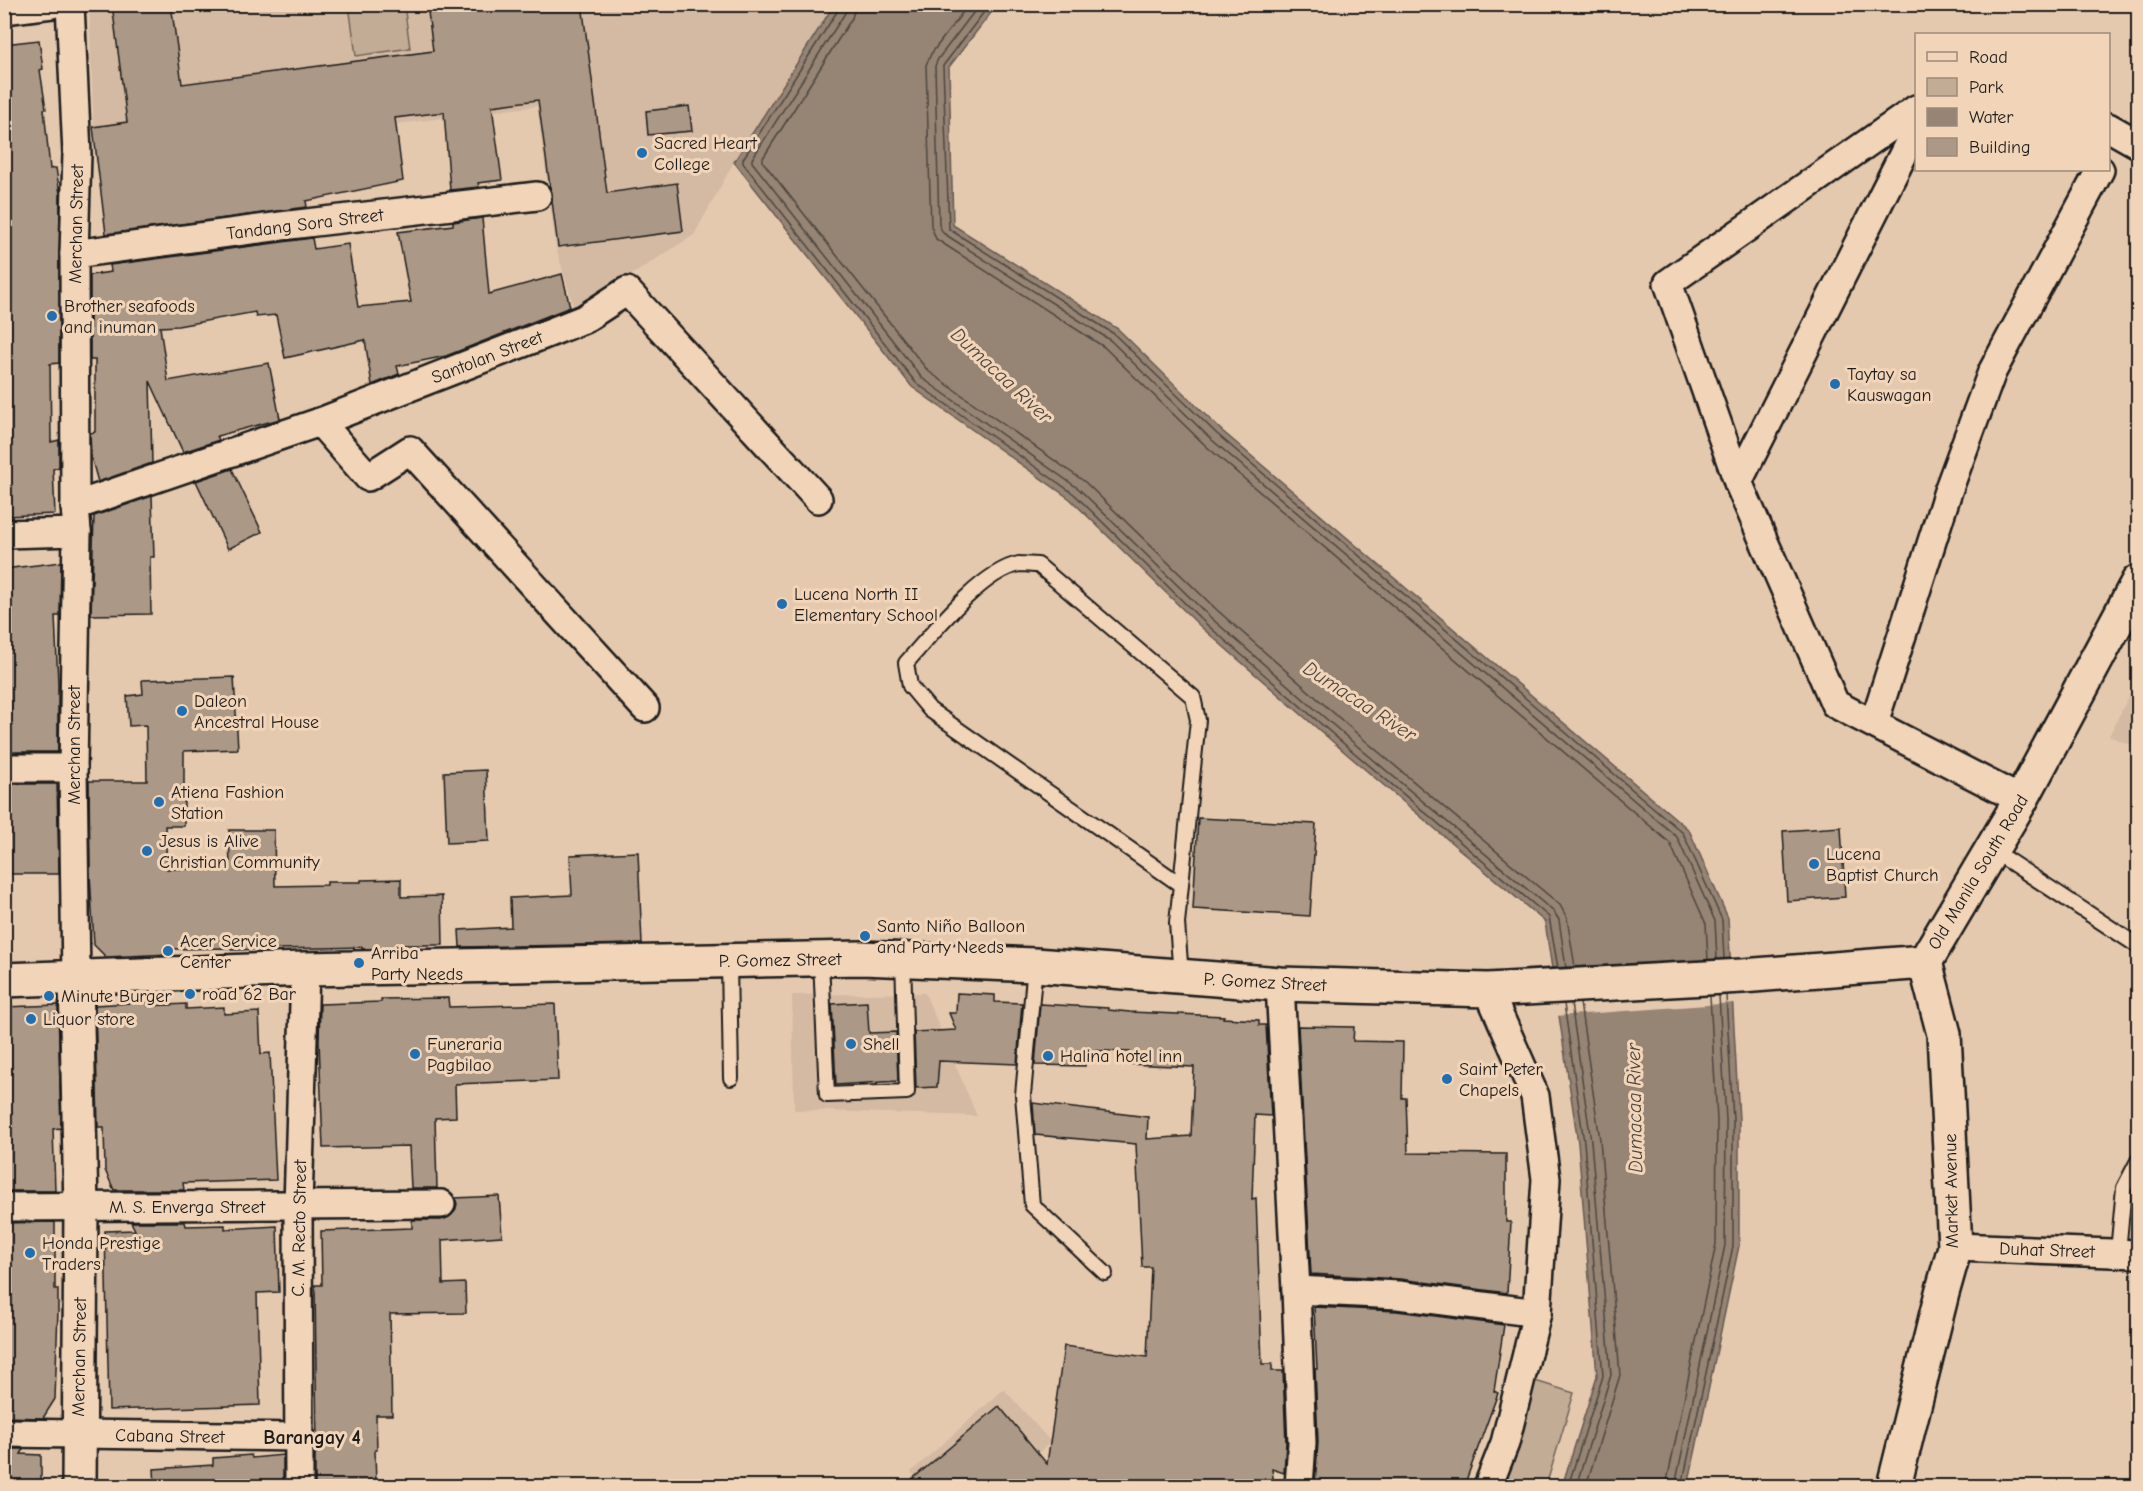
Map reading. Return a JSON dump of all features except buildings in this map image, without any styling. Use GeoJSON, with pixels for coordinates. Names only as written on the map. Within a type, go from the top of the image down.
{"type":"FeatureCollection","features":[{"type":"Feature","properties":{"kind":"main road","name":"Old Manila South Road"},"geometry":{"type":"LineString","coordinates":[[1555,987],[1925,962],[2022,800],[2134,603]]}},
{"type":"Feature","properties":{"kind":"main road","name":"P. Gomez Street"},"geometry":{"type":"LineString","coordinates":[[4,980],[305,969],[903,958],[1035,965],[1281,984],[1488,990],[1555,987]]}},
{"type":"Feature","properties":{"kind":"main road","name":"Market Avenue"},"geometry":{"type":"LineString","coordinates":[[1894,1486],[1955,1247],[1944,1034],[1925,962]]}},
{"type":"Feature","properties":{"kind":"main road","name":"Merchan Street"},"geometry":{"type":"LineString","coordinates":[[76,979],[81,1208],[79,1486]]}},
{"type":"Feature","properties":{"kind":"street"},"geometry":{"type":"LineString","coordinates":[[4,10],[52,4]]}},
{"type":"Feature","properties":{"kind":"street","name":"Merchan Street"},"geometry":{"type":"LineString","coordinates":[[70,4],[77,154],[74,254],[77,532],[73,768],[76,979]]}},
{"type":"Feature","properties":{"kind":"street"},"geometry":{"type":"LineString","coordinates":[[1915,110],[1668,283],[1738,482],[1835,704],[2022,800]]}},
{"type":"Feature","properties":{"kind":"street"},"geometry":{"type":"LineString","coordinates":[[1738,482],[1915,133]]}},
{"type":"Feature","properties":{"kind":"street"},"geometry":{"type":"LineString","coordinates":[[1874,723],[1948,491],[1992,372],[2099,171]]}},
{"type":"Feature","properties":{"kind":"street","name":"Tandang Sora Street"},"geometry":{"type":"LineString","coordinates":[[74,254],[281,226],[537,196]]}},
{"type":"Feature","properties":{"kind":"street","name":"Santolan Street"},"geometry":{"type":"LineString","coordinates":[[75,506],[320,422],[584,319],[627,291],[818,499]]}},
{"type":"Feature","properties":{"kind":"street"},"geometry":{"type":"LineString","coordinates":[[320,422],[368,477],[410,450],[645,708]]}},
{"type":"Feature","properties":{"kind":"street"},"geometry":{"type":"LineString","coordinates":[[4,534],[77,532]]}},
{"type":"Feature","properties":{"kind":"street"},"geometry":{"type":"LineString","coordinates":[[4,768],[73,768]]}},
{"type":"Feature","properties":{"kind":"street","name":"C. M. Recto Street"},"geometry":{"type":"LineString","coordinates":[[299,1486],[298,1206],[305,969]]}},
{"type":"Feature","properties":{"kind":"street"},"geometry":{"type":"LineString","coordinates":[[1281,984],[1302,1443],[1299,1486]]}},
{"type":"Feature","properties":{"kind":"street"},"geometry":{"type":"LineString","coordinates":[[1488,990],[1535,1096],[1546,1179],[1537,1313],[1505,1443],[1488,1486]]}},
{"type":"Feature","properties":{"kind":"street","name":"M. S. Enverga Street"},"geometry":{"type":"LineString","coordinates":[[4,1207],[441,1204]]}},
{"type":"Feature","properties":{"kind":"street","name":"Duhat Street"},"geometry":{"type":"LineString","coordinates":[[1955,1247],[2128,1253]]}},
{"type":"Feature","properties":{"kind":"street"},"geometry":{"type":"LineString","coordinates":[[1296,1290],[1398,1295],[1537,1313]]}},
{"type":"Feature","properties":{"kind":"street","name":"Cabana Street"},"geometry":{"type":"LineString","coordinates":[[4,1433],[299,1437]]}},
{"type":"Feature","properties":{"kind":"lane"},"geometry":{"type":"LineString","coordinates":[[1180,976],[1177,923],[1181,885],[1198,720],[1193,698],[1038,565],[1020,564],[1003,570],[964,598],[906,663],[910,686],[930,710],[1181,885]]}},
{"type":"Feature","properties":{"kind":"lane"},"geometry":{"type":"LineString","coordinates":[[1992,850],[2139,946]]}},
{"type":"Feature","properties":{"kind":"lane"},"geometry":{"type":"LineString","coordinates":[[821,960],[827,1095],[907,1092],[903,958]]}},
{"type":"Feature","properties":{"kind":"lane"},"geometry":{"type":"LineString","coordinates":[[729,962],[730,1078]]}},
{"type":"Feature","properties":{"kind":"lane"},"geometry":{"type":"LineString","coordinates":[[1035,965],[1023,1095],[1032,1205],[1105,1273]]}},
{"type":"Feature","properties":{"kind":"lane"},"geometry":{"type":"LineString","coordinates":[[2128,1253],[2124,1188],[2139,1161]]}},
{"type":"Feature","properties":{"kind":"shaded area","name":"Sacred Heart College"},"geometry":{"type":"Polygon","coordinates":[[[89,5],[834,5],[734,162],[694,235],[575,311],[556,248],[537,106],[95,163],[89,5]]]}},
{"type":"Feature","properties":{"kind":"shaded area"},"geometry":{"type":"Polygon","coordinates":[[[2138,677],[2138,748],[2109,736],[2138,677]]]}},
{"type":"Feature","properties":{"kind":"shaded area"},"geometry":{"type":"Polygon","coordinates":[[[925,993],[977,1116],[794,1110],[792,995],[925,993]]]}},
{"type":"Feature","properties":{"kind":"shaded area"},"geometry":{"type":"Polygon","coordinates":[[[1004,1389],[1051,1442],[1001,1486],[924,1486],[911,1472],[1004,1389]]]}},
{"type":"Feature","properties":{"kind":"green space"},"geometry":{"type":"Polygon","coordinates":[[[349,5],[404,5],[410,48],[356,56],[349,5]]]}},
{"type":"Feature","properties":{"kind":"green space"},"geometry":{"type":"Polygon","coordinates":[[[1532,1380],[1574,1393],[1546,1486],[1499,1486],[1532,1380]]]}},
{"type":"Feature","properties":{"kind":"water","name":"Dumacaa River"},"geometry":{"type":"Polygon","coordinates":[[[834,5],[997,5],[949,67],[953,225],[1118,329],[1221,430],[1689,830],[1728,918],[1739,1120],[1739,1246],[1688,1486],[1562,1486],[1597,1376],[1578,1143],[1545,922],[1201,627],[1070,499],[912,387],[734,162],[834,5]]]}},
{"type":"Feature","properties":{"kind":"pier"},"geometry":{"type":"Polygon","coordinates":[[[1734,966],[1734,1003],[1556,1016],[1555,987],[1734,966]]]}},
{"type":"Feature","properties":{"kind":"place","name":"Sacred Heart College"},"geometry":{"type":"Point","coordinates":[642,153]}},
{"type":"Feature","properties":{"kind":"place","name":"Brother seafoods and inuman"},"geometry":{"type":"Point","coordinates":[52,316]}},
{"type":"Feature","properties":{"kind":"place","name":"Taytay sa Kauswagan"},"geometry":{"type":"Point","coordinates":[1835,384]}},
{"type":"Feature","properties":{"kind":"place","name":"Lucena North II Elementary School"},"geometry":{"type":"Point","coordinates":[782,604]}},
{"type":"Feature","properties":{"kind":"place","name":"Daleon Ancestral House"},"geometry":{"type":"Point","coordinates":[182,711]}},
{"type":"Feature","properties":{"kind":"place","name":"Atiena Fashion Station"},"geometry":{"type":"Point","coordinates":[159,802]}},
{"type":"Feature","properties":{"kind":"place","name":"Jesus is Alive Christian Community"},"geometry":{"type":"Point","coordinates":[147,851]}},
{"type":"Feature","properties":{"kind":"place","name":"Lucena Baptist Church"},"geometry":{"type":"Point","coordinates":[1814,864]}},
{"type":"Feature","properties":{"kind":"place","name":"Santo Niño Balloon and Party Needs"},"geometry":{"type":"Point","coordinates":[865,936]}},
{"type":"Feature","properties":{"kind":"place","name":"Acer Service Center"},"geometry":{"type":"Point","coordinates":[168,951]}},
{"type":"Feature","properties":{"kind":"place","name":"Arriba Party Needs"},"geometry":{"type":"Point","coordinates":[359,963]}},
{"type":"Feature","properties":{"kind":"place","name":"road 62 Bar"},"geometry":{"type":"Point","coordinates":[190,994]}},
{"type":"Feature","properties":{"kind":"place","name":"Minute Burger"},"geometry":{"type":"Point","coordinates":[49,996]}},
{"type":"Feature","properties":{"kind":"place","name":"Liquor store"},"geometry":{"type":"Point","coordinates":[31,1019]}},
{"type":"Feature","properties":{"kind":"place","name":"Shell"},"geometry":{"type":"Point","coordinates":[851,1044]}},
{"type":"Feature","properties":{"kind":"place","name":"Funeraria Pagbilao"},"geometry":{"type":"Point","coordinates":[415,1054]}},
{"type":"Feature","properties":{"kind":"place","name":"Halina hotel inn"},"geometry":{"type":"Point","coordinates":[1048,1056]}},
{"type":"Feature","properties":{"kind":"place","name":"Saint Peter Chapels"},"geometry":{"type":"Point","coordinates":[1447,1079]}},
{"type":"Feature","properties":{"kind":"place","name":"Honda Prestige Traders"},"geometry":{"type":"Point","coordinates":[30,1253]}},
{"type":"Feature","properties":{"kind":"district","name":"Barangay 4"},"geometry":{"type":"Point","coordinates":[312,1437]}}]}
